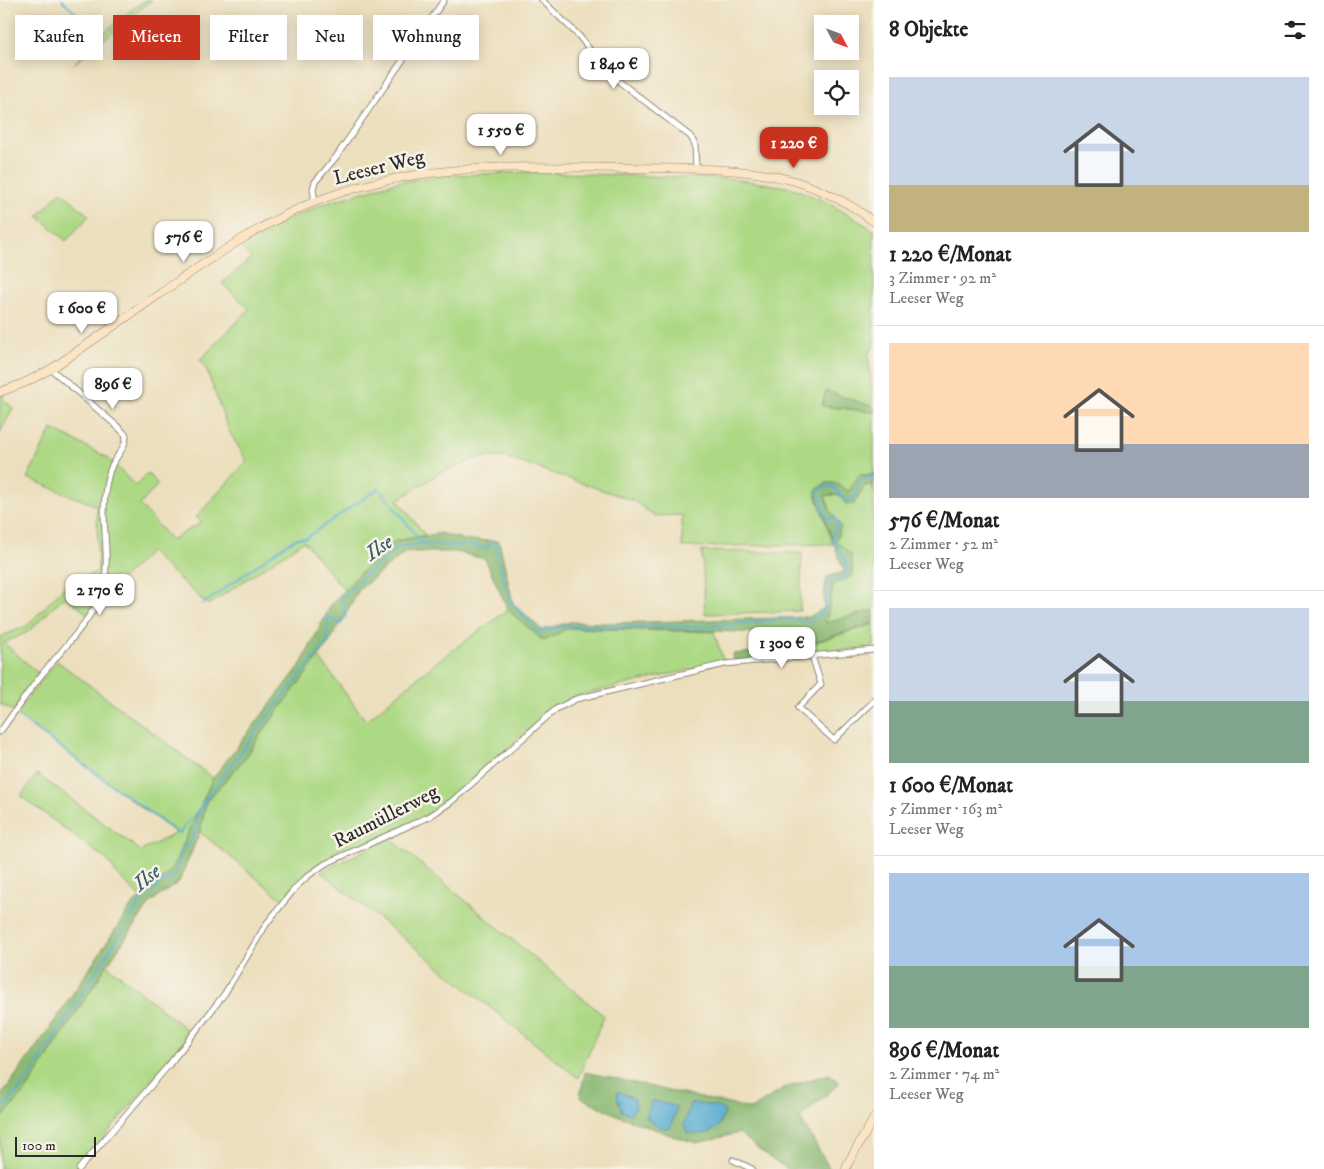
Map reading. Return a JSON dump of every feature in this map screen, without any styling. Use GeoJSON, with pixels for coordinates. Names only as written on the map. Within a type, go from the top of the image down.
{"type":"FeatureCollection","features":[{"type":"Feature","properties":{"kind":"street"},"geometry":{"type":"LineString","coordinates":[[315,202],[312,189],[315,182],[353,133],[444,0]]}},
{"type":"Feature","properties":{"kind":"street"},"geometry":{"type":"LineString","coordinates":[[542,0],[579,36],[608,73],[690,136],[695,144],[696,169]]}},
{"type":"Feature","properties":{"kind":"street","name":"Leeser Weg"},"geometry":{"type":"LineString","coordinates":[[0,392],[24,383],[51,369],[233,243],[271,222],[315,202],[361,186],[397,178],[436,171],[483,168],[696,169],[750,172],[810,186],[842,201],[874,222]]}},
{"type":"Feature","properties":{"kind":"street"},"geometry":{"type":"LineString","coordinates":[[0,732],[42,675],[74,637],[102,591],[107,544],[104,496],[112,464],[126,444],[126,434],[51,369]]}},
{"type":"Feature","properties":{"kind":"street","name":"Raumüllerweg"},"geometry":{"type":"LineString","coordinates":[[79,1169],[168,1066],[211,1012],[225,993],[267,923],[282,903],[309,874],[325,864],[430,816],[465,790],[556,709],[576,699],[725,664],[874,650]]}},
{"type":"Feature","properties":{"kind":"street"},"geometry":{"type":"LineString","coordinates":[[812,656],[821,684],[798,708],[834,740],[874,701]]}},
{"type":"Feature","properties":{"kind":"street"},"geometry":{"type":"LineString","coordinates":[[846,1169],[874,1118]]}},
{"type":"Feature","properties":{"kind":"street"},"geometry":{"type":"LineString","coordinates":[[733,1160],[752,1169]]}},
{"type":"Feature","properties":{"kind":"green space"},"geometry":{"type":"Polygon","coordinates":[[[146,0],[152,0],[134,15],[126,15],[146,0]]]}},
{"type":"Feature","properties":{"kind":"green space"},"geometry":{"type":"Polygon","coordinates":[[[113,26],[113,32],[103,40],[103,34],[113,26]]]}},
{"type":"Feature","properties":{"kind":"green space"},"geometry":{"type":"Polygon","coordinates":[[[530,172],[734,179],[793,188],[827,202],[874,230],[874,347],[868,354],[873,407],[826,392],[822,406],[874,412],[874,476],[873,474],[849,491],[815,491],[833,544],[682,547],[682,515],[655,516],[632,500],[504,457],[480,457],[438,474],[398,500],[425,535],[396,541],[357,576],[345,591],[304,541],[208,605],[150,552],[98,602],[96,601],[87,614],[65,596],[28,632],[4,643],[40,675],[13,711],[0,704],[0,637],[27,626],[67,584],[98,571],[97,506],[27,478],[52,429],[108,458],[136,486],[147,473],[158,484],[140,505],[171,540],[202,522],[196,517],[247,461],[229,431],[207,371],[200,360],[249,309],[222,283],[251,258],[238,244],[320,205],[397,182],[436,176],[530,172]]]}},
{"type":"Feature","properties":{"kind":"green space"},"geometry":{"type":"Polygon","coordinates":[[[61,191],[89,216],[66,241],[38,216],[61,191]]]}},
{"type":"Feature","properties":{"kind":"green space"},"geometry":{"type":"Polygon","coordinates":[[[826,391],[874,407],[874,412],[822,406],[826,391]]]}},
{"type":"Feature","properties":{"kind":"green space"},"geometry":{"type":"Polygon","coordinates":[[[4,394],[3,399],[13,408],[0,433],[0,395],[4,394]]]}},
{"type":"Feature","properties":{"kind":"green space"},"geometry":{"type":"Polygon","coordinates":[[[873,474],[874,493],[872,484],[864,486],[854,504],[846,504],[838,494],[825,496],[831,512],[841,526],[836,541],[851,554],[853,575],[833,585],[826,623],[874,610],[874,623],[801,646],[795,655],[774,656],[787,644],[780,634],[568,628],[544,641],[508,610],[485,559],[456,552],[406,552],[359,590],[329,643],[255,742],[247,756],[206,802],[200,832],[179,882],[151,902],[107,965],[25,1092],[0,1120],[0,1097],[50,1028],[131,906],[171,871],[213,778],[300,666],[331,605],[357,576],[396,541],[440,533],[465,540],[499,541],[513,603],[542,630],[570,622],[614,623],[809,617],[824,608],[824,592],[827,577],[844,572],[815,491],[824,484],[832,483],[849,491],[859,475],[873,474]]]}},
{"type":"Feature","properties":{"kind":"green space"},"geometry":{"type":"Polygon","coordinates":[[[872,484],[874,493],[874,610],[826,623],[833,584],[853,575],[836,541],[835,517],[825,496],[838,494],[846,504],[854,503],[864,486],[872,484]]]}},
{"type":"Feature","properties":{"kind":"green space"},"geometry":{"type":"Polygon","coordinates":[[[702,551],[802,553],[800,611],[705,614],[702,551]]]}},
{"type":"Feature","properties":{"kind":"green space"},"geometry":{"type":"Polygon","coordinates":[[[508,610],[544,641],[568,628],[714,632],[724,662],[593,692],[575,697],[554,707],[470,782],[435,810],[412,823],[324,862],[295,885],[283,900],[200,832],[206,802],[247,756],[255,742],[318,656],[366,721],[439,660],[508,610]]]}},
{"type":"Feature","properties":{"kind":"green space"},"geometry":{"type":"Polygon","coordinates":[[[874,624],[874,647],[797,654],[801,647],[874,624]]]}},
{"type":"Feature","properties":{"kind":"green space"},"geometry":{"type":"Polygon","coordinates":[[[764,649],[770,650],[767,657],[734,661],[733,654],[763,651],[764,649]]]}},
{"type":"Feature","properties":{"kind":"green space"},"geometry":{"type":"Polygon","coordinates":[[[57,661],[213,778],[171,871],[139,897],[116,873],[108,861],[21,796],[37,774],[141,851],[176,833],[15,714],[57,661]]]}},
{"type":"Feature","properties":{"kind":"green space"},"geometry":{"type":"Polygon","coordinates":[[[390,838],[604,1016],[578,1078],[321,872],[390,838]]]}},
{"type":"Feature","properties":{"kind":"green space"},"geometry":{"type":"Polygon","coordinates":[[[107,965],[191,1033],[75,1169],[0,1169],[0,1120],[25,1092],[107,965]]]}},
{"type":"Feature","properties":{"kind":"green space"},"geometry":{"type":"Polygon","coordinates":[[[585,1072],[751,1109],[784,1088],[829,1074],[840,1083],[800,1118],[830,1169],[787,1169],[739,1133],[697,1143],[619,1116],[580,1097],[585,1072]]]}},
{"type":"Feature","properties":{"kind":"water"},"geometry":{"type":"Polygon","coordinates":[[[618,1091],[635,1099],[635,1108],[631,1114],[622,1112],[617,1097],[618,1091]]]}},
{"type":"Feature","properties":{"kind":"water"},"geometry":{"type":"Polygon","coordinates":[[[652,1100],[677,1107],[670,1129],[659,1127],[646,1118],[652,1100]]]}},
{"type":"Feature","properties":{"kind":"water"},"geometry":{"type":"Polygon","coordinates":[[[690,1103],[716,1106],[725,1111],[720,1124],[707,1133],[687,1133],[684,1124],[690,1103]]]}},
{"type":"Feature","properties":{"kind":"waterway"},"geometry":{"type":"LineString","coordinates":[[62,0],[77,15]]}},
{"type":"Feature","properties":{"kind":"waterway","name":"Ilse"},"geometry":{"type":"LineString","coordinates":[[0,1111],[26,1082],[143,898],[154,891],[159,884],[175,876],[182,850],[192,840],[203,803],[268,716],[328,641],[327,617],[341,624],[346,615],[342,597],[399,547],[420,544],[472,545],[486,548],[494,542],[496,543],[496,552],[510,601],[538,632],[565,626],[705,627],[781,620],[810,621],[820,615],[826,608],[826,593],[829,582],[843,578],[848,570],[844,558],[834,543],[833,536],[837,525],[835,518],[827,518],[818,492],[822,487],[833,486],[846,501],[854,500],[860,481],[871,476],[874,482]]}},
{"type":"Feature","properties":{"kind":"waterway"},"geometry":{"type":"LineString","coordinates":[[203,604],[288,543],[298,538],[306,538],[379,488],[423,544]]}},
{"type":"Feature","properties":{"kind":"waterway"},"geometry":{"type":"LineString","coordinates":[[19,717],[179,834],[202,805]]}}]}
